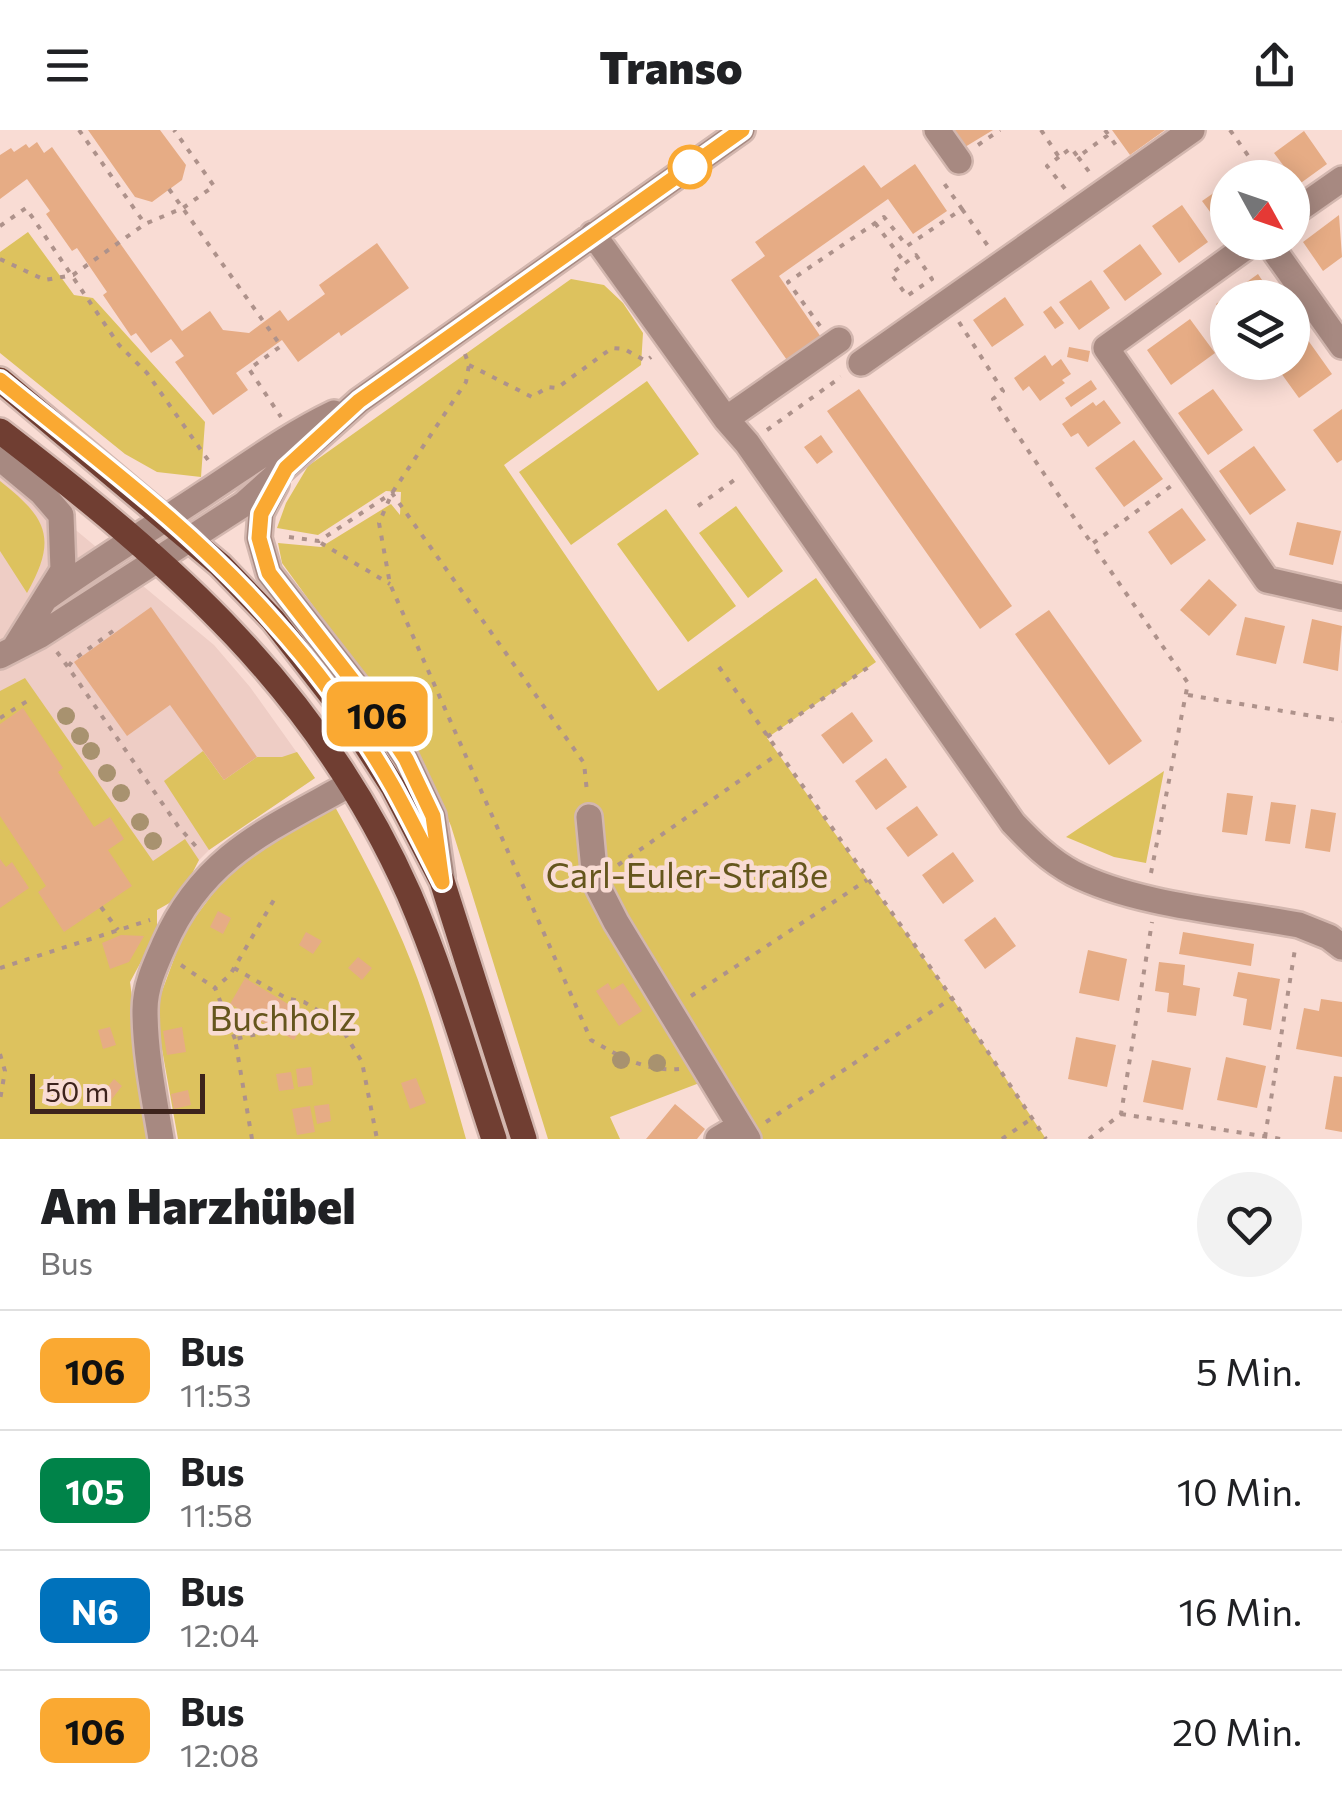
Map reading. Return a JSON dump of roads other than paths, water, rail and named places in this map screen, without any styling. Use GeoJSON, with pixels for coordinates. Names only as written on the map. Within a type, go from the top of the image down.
{"type":"FeatureCollection","features":[{"type":"Feature","properties":{"kind":"main road"},"geometry":{"type":"LineString","coordinates":[[0,380],[192,540],[273,620],[346,714],[393,788],[442,882],[524,1139]]}},
{"type":"Feature","properties":{"kind":"main road"},"geometry":{"type":"LineString","coordinates":[[0,431],[133,536],[216,612],[271,672],[350,784],[409,894],[494,1139]]}},
{"type":"Feature","properties":{"kind":"street"},"geometry":{"type":"LineString","coordinates":[[8,652],[244,504],[359,401],[742,130]]}},
{"type":"Feature","properties":{"kind":"street"},"geometry":{"type":"LineString","coordinates":[[937,130],[956,164]]}},
{"type":"Feature","properties":{"kind":"street"},"geometry":{"type":"LineString","coordinates":[[861,363],[1192,130]]}},
{"type":"Feature","properties":{"kind":"street"},"geometry":{"type":"LineString","coordinates":[[1310,201],[1342,179]]}},
{"type":"Feature","properties":{"kind":"street"},"geometry":{"type":"LineString","coordinates":[[593,234],[726,420],[757,450],[1013,823],[1038,850],[1069,871],[1102,886],[1300,924],[1342,947]]}},
{"type":"Feature","properties":{"kind":"street"},"geometry":{"type":"LineString","coordinates":[[1228,260],[1106,348],[1267,580],[1342,596]]}},
{"type":"Feature","properties":{"kind":"street"},"geometry":{"type":"LineString","coordinates":[[1281,260],[1342,346]]}},
{"type":"Feature","properties":{"kind":"street"},"geometry":{"type":"LineString","coordinates":[[726,420],[832,336]]}},
{"type":"Feature","properties":{"kind":"street"},"geometry":{"type":"LineString","coordinates":[[45,599],[133,536],[292,433],[359,401]]}},
{"type":"Feature","properties":{"kind":"street"},"geometry":{"type":"LineString","coordinates":[[0,458],[62,515],[62,570],[8,652]]}},
{"type":"Feature","properties":{"kind":"street"},"geometry":{"type":"LineString","coordinates":[[286,468],[261,514],[259,538],[269,573],[367,699],[406,759],[433,816],[442,882]]}},
{"type":"Feature","properties":{"kind":"street"},"geometry":{"type":"LineString","coordinates":[[161,1139],[144,1007],[160,953],[186,904],[214,869],[244,844],[350,784]]}},
{"type":"Feature","properties":{"kind":"street"},"geometry":{"type":"LineString","coordinates":[[589,817],[595,881],[738,1135]]}},
{"type":"Feature","properties":{"kind":"park label","name":"Carl-Euler-Straße"},"geometry":{"type":"Point","coordinates":[687,873]}},
{"type":"Feature","properties":{"kind":"park label","name":"Buchholz"},"geometry":{"type":"Point","coordinates":[283,1016]}}]}
